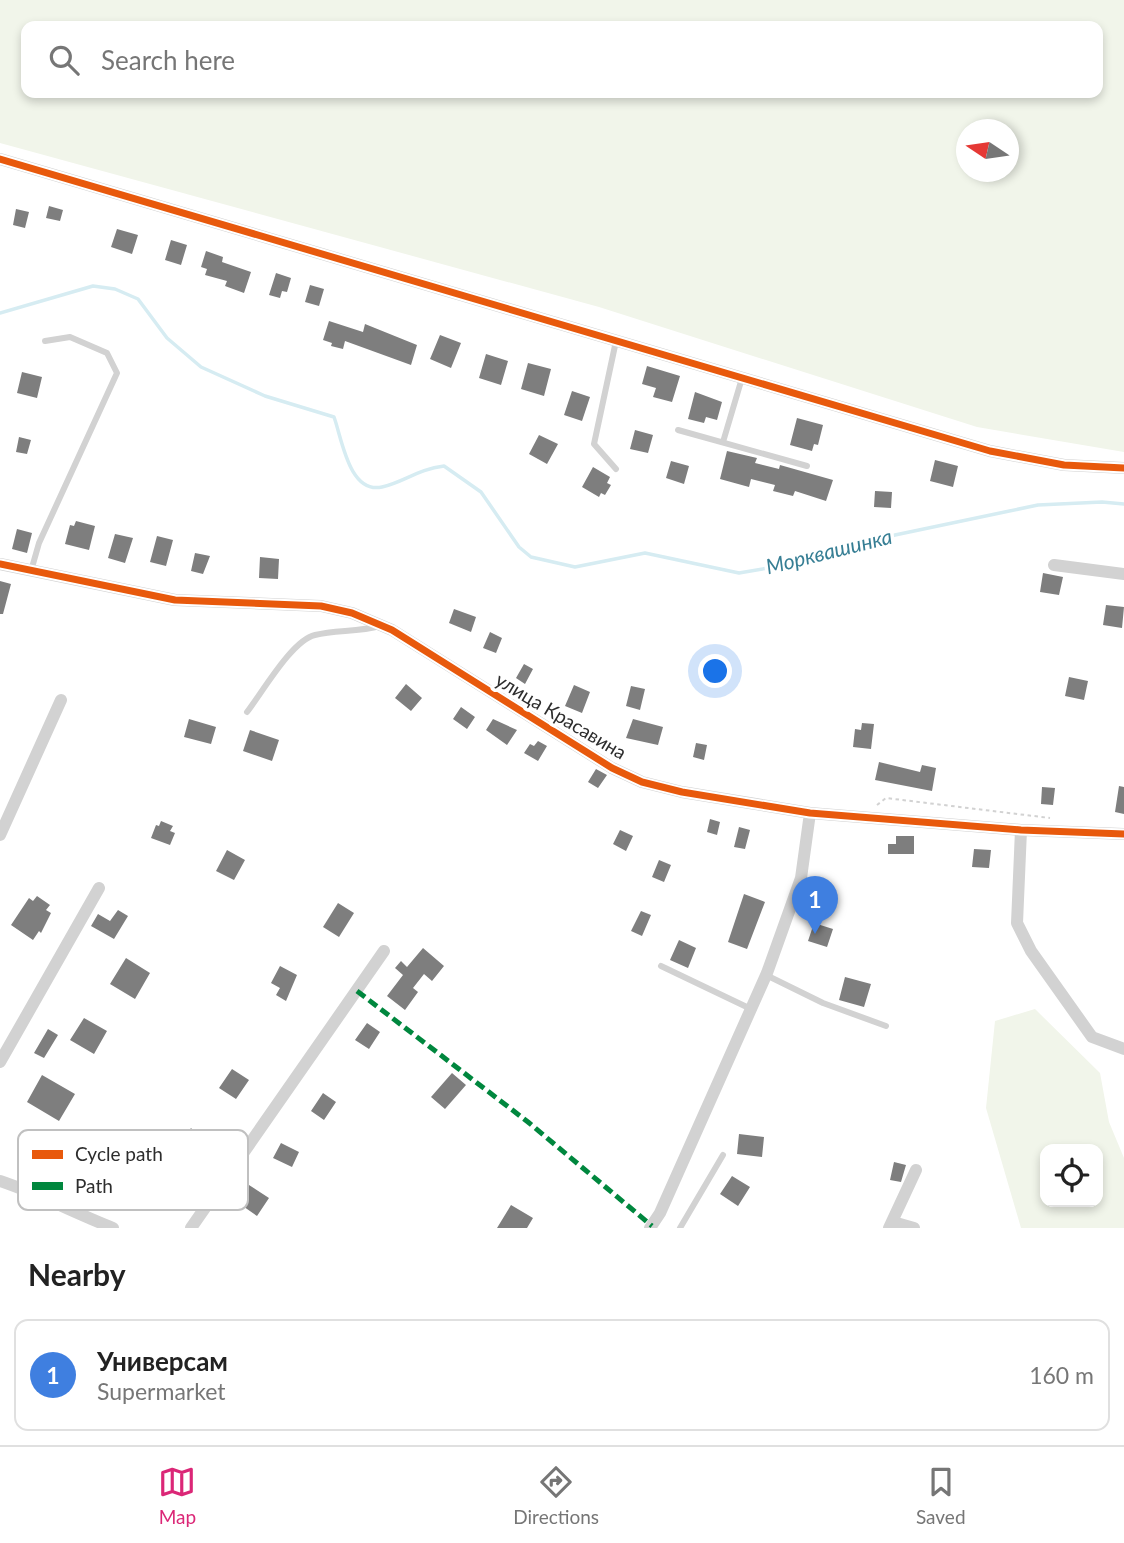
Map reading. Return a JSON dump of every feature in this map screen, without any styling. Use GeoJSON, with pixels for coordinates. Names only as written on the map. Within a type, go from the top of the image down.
{"type":"FeatureCollection","features":[{"type":"Feature","properties":{"kind":"street"},"geometry":{"type":"LineString","coordinates":[[0,159],[990,451],[1064,466],[1124,468]]}},
{"type":"Feature","properties":{"kind":"street","name":"улица Красавина"},"geometry":{"type":"LineString","coordinates":[[0,564],[175,600],[321,607],[352,613],[382,626],[612,768],[642,782],[682,792],[827,815],[1021,830],[1124,834]]}},
{"type":"Feature","properties":{"kind":"street"},"geometry":{"type":"LineString","coordinates":[[1054,565],[1124,574]]}},
{"type":"Feature","properties":{"kind":"street"},"geometry":{"type":"LineString","coordinates":[[0,835],[61,699]]}},
{"type":"Feature","properties":{"kind":"street"},"geometry":{"type":"LineString","coordinates":[[650,1228],[660,1213],[766,975],[801,878],[810,813]]}},
{"type":"Feature","properties":{"kind":"street"},"geometry":{"type":"LineString","coordinates":[[1021,830],[1017,923],[1069,1009],[1092,1037],[1124,1049]]}},
{"type":"Feature","properties":{"kind":"street"},"geometry":{"type":"LineString","coordinates":[[0,1062],[99,888]]}},
{"type":"Feature","properties":{"kind":"street"},"geometry":{"type":"LineString","coordinates":[[248,1146],[384,951]]}},
{"type":"Feature","properties":{"kind":"street"},"geometry":{"type":"LineString","coordinates":[[914,1228],[891,1225],[916,1170]]}},
{"type":"Feature","properties":{"kind":"street"},"geometry":{"type":"LineString","coordinates":[[0,1181],[18,1187]]}},
{"type":"Feature","properties":{"kind":"street"},"geometry":{"type":"LineString","coordinates":[[68,1210],[113,1228]]}},
{"type":"Feature","properties":{"kind":"street"},"geometry":{"type":"LineString","coordinates":[[191,1228],[204,1210]]}},
{"type":"Feature","properties":{"kind":"lane"},"geometry":{"type":"LineString","coordinates":[[31,571],[39,543],[117,373],[107,353],[69,337],[45,341]]}},
{"type":"Feature","properties":{"kind":"lane"},"geometry":{"type":"LineString","coordinates":[[616,341],[594,444],[616,470]]}},
{"type":"Feature","properties":{"kind":"lane"},"geometry":{"type":"LineString","coordinates":[[723,442],[742,378]]}},
{"type":"Feature","properties":{"kind":"lane"},"geometry":{"type":"LineString","coordinates":[[678,430],[807,466]]}},
{"type":"Feature","properties":{"kind":"lane"},"geometry":{"type":"LineString","coordinates":[[247,712],[299,643],[313,635],[362,631],[382,626]]}},
{"type":"Feature","properties":{"kind":"lane"},"geometry":{"type":"LineString","coordinates":[[661,966],[751,1009]]}},
{"type":"Feature","properties":{"kind":"lane"},"geometry":{"type":"LineString","coordinates":[[766,975],[823,1003],[886,1026]]}},
{"type":"Feature","properties":{"kind":"lane"},"geometry":{"type":"LineString","coordinates":[[680,1228],[723,1155]]}},
{"type":"Feature","properties":{"kind":"path"},"geometry":{"type":"LineString","coordinates":[[863,818],[886,798],[1059,819]]}},
{"type":"Feature","properties":{"kind":"shaded area"},"geometry":{"type":"Polygon","coordinates":[[[0,0],[1124,0],[1124,452],[977,427],[599,307],[0,143],[0,0]]]}},
{"type":"Feature","properties":{"kind":"shaded area"},"geometry":{"type":"Polygon","coordinates":[[[1035,1009],[1100,1073],[1109,1122],[1124,1158],[1124,1228],[1021,1228],[986,1108],[995,1021],[1035,1009]]]}},
{"type":"Feature","properties":{"kind":"building"},"geometry":{"type":"Polygon","coordinates":[[[49,206],[63,210],[60,221],[46,218],[49,206]]]}},
{"type":"Feature","properties":{"kind":"building"},"geometry":{"type":"Polygon","coordinates":[[[16,209],[29,212],[25,228],[13,225],[16,209]]]}},
{"type":"Feature","properties":{"kind":"building"},"geometry":{"type":"Polygon","coordinates":[[[117,229],[138,235],[132,254],[111,247],[117,229]]]}},
{"type":"Feature","properties":{"kind":"building"},"geometry":{"type":"Polygon","coordinates":[[[171,240],[187,245],[181,265],[165,260],[171,240]]]}},
{"type":"Feature","properties":{"kind":"building"},"geometry":{"type":"Polygon","coordinates":[[[206,251],[223,257],[222,262],[251,272],[244,293],[225,286],[227,281],[205,275],[207,269],[201,267],[206,251]]]}},
{"type":"Feature","properties":{"kind":"building"},"geometry":{"type":"Polygon","coordinates":[[[276,273],[291,278],[287,292],[282,291],[280,298],[269,295],[276,273]]]}},
{"type":"Feature","properties":{"kind":"building"},"geometry":{"type":"Polygon","coordinates":[[[310,285],[324,289],[319,306],[305,302],[310,285]]]}},
{"type":"Feature","properties":{"kind":"building"},"geometry":{"type":"Polygon","coordinates":[[[329,321],[363,332],[365,324],[417,345],[411,365],[345,341],[343,349],[331,346],[332,343],[323,340],[329,321]]]}},
{"type":"Feature","properties":{"kind":"building"},"geometry":{"type":"Polygon","coordinates":[[[440,335],[461,343],[451,368],[430,359],[440,335]]]}},
{"type":"Feature","properties":{"kind":"building"},"geometry":{"type":"Polygon","coordinates":[[[486,354],[508,361],[501,385],[479,378],[486,354]]]}},
{"type":"Feature","properties":{"kind":"building"},"geometry":{"type":"Polygon","coordinates":[[[528,363],[551,369],[544,396],[521,389],[528,363]]]}},
{"type":"Feature","properties":{"kind":"building"},"geometry":{"type":"Polygon","coordinates":[[[647,366],[680,376],[672,402],[653,397],[656,388],[642,384],[647,366]]]}},
{"type":"Feature","properties":{"kind":"building"},"geometry":{"type":"Polygon","coordinates":[[[22,372],[42,377],[37,398],[17,393],[22,372]]]}},
{"type":"Feature","properties":{"kind":"building"},"geometry":{"type":"Polygon","coordinates":[[[572,391],[590,397],[582,421],[564,415],[572,391]]]}},
{"type":"Feature","properties":{"kind":"building"},"geometry":{"type":"Polygon","coordinates":[[[695,392],[722,402],[717,420],[706,417],[704,423],[688,419],[695,392]]]}},
{"type":"Feature","properties":{"kind":"building"},"geometry":{"type":"Polygon","coordinates":[[[797,418],[823,425],[818,445],[814,444],[812,451],[790,445],[797,418]]]}},
{"type":"Feature","properties":{"kind":"building"},"geometry":{"type":"Polygon","coordinates":[[[635,430],[653,435],[648,453],[630,449],[635,430]]]}},
{"type":"Feature","properties":{"kind":"building"},"geometry":{"type":"Polygon","coordinates":[[[539,435],[558,444],[547,464],[529,454],[539,435]]]}},
{"type":"Feature","properties":{"kind":"building"},"geometry":{"type":"Polygon","coordinates":[[[19,437],[31,440],[27,454],[16,452],[19,437]]]}},
{"type":"Feature","properties":{"kind":"building"},"geometry":{"type":"Polygon","coordinates":[[[727,451],[757,458],[755,463],[779,469],[780,465],[833,480],[826,501],[795,491],[793,496],[773,491],[775,485],[751,479],[749,487],[720,479],[727,451]]]}},
{"type":"Feature","properties":{"kind":"building"},"geometry":{"type":"Polygon","coordinates":[[[935,460],[958,466],[953,487],[930,481],[935,460]]]}},
{"type":"Feature","properties":{"kind":"building"},"geometry":{"type":"Polygon","coordinates":[[[671,461],[689,466],[684,484],[666,478],[671,461]]]}},
{"type":"Feature","properties":{"kind":"building"},"geometry":{"type":"Polygon","coordinates":[[[593,467],[610,477],[607,483],[611,485],[605,495],[601,493],[599,497],[582,487],[593,467]]]}},
{"type":"Feature","properties":{"kind":"building"},"geometry":{"type":"Polygon","coordinates":[[[875,491],[892,492],[891,508],[874,507],[875,491]]]}},
{"type":"Feature","properties":{"kind":"building"},"geometry":{"type":"Polygon","coordinates":[[[76,521],[95,526],[89,550],[65,544],[70,525],[74,526],[76,521]]]}},
{"type":"Feature","properties":{"kind":"building"},"geometry":{"type":"Polygon","coordinates":[[[17,529],[32,533],[27,553],[12,549],[17,529]]]}},
{"type":"Feature","properties":{"kind":"building"},"geometry":{"type":"Polygon","coordinates":[[[115,534],[133,538],[125,563],[108,558],[115,534]]]}},
{"type":"Feature","properties":{"kind":"building"},"geometry":{"type":"Polygon","coordinates":[[[157,536],[173,540],[166,566],[150,562],[157,536]]]}},
{"type":"Feature","properties":{"kind":"building"},"geometry":{"type":"Polygon","coordinates":[[[195,553],[210,556],[203,574],[191,571],[195,553]]]}},
{"type":"Feature","properties":{"kind":"building"},"geometry":{"type":"Polygon","coordinates":[[[260,557],[279,559],[278,579],[259,578],[260,557]]]}},
{"type":"Feature","properties":{"kind":"building"},"geometry":{"type":"Polygon","coordinates":[[[1043,573],[1063,577],[1059,595],[1040,592],[1043,573]]]}},
{"type":"Feature","properties":{"kind":"building"},"geometry":{"type":"Polygon","coordinates":[[[0,581],[11,584],[3,614],[0,614],[0,581]]]}},
{"type":"Feature","properties":{"kind":"building"},"geometry":{"type":"Polygon","coordinates":[[[1106,605],[1124,607],[1122,628],[1103,625],[1106,605]]]}},
{"type":"Feature","properties":{"kind":"building"},"geometry":{"type":"Polygon","coordinates":[[[454,609],[476,617],[471,632],[449,623],[454,609]]]}},
{"type":"Feature","properties":{"kind":"building"},"geometry":{"type":"Polygon","coordinates":[[[490,632],[502,638],[496,653],[483,648],[490,632]]]}},
{"type":"Feature","properties":{"kind":"building"},"geometry":{"type":"Polygon","coordinates":[[[524,664],[533,669],[525,684],[516,678],[524,664]]]}},
{"type":"Feature","properties":{"kind":"building"},"geometry":{"type":"Polygon","coordinates":[[[1069,677],[1088,681],[1084,700],[1065,696],[1069,677]]]}},
{"type":"Feature","properties":{"kind":"building"},"geometry":{"type":"Polygon","coordinates":[[[406,684],[422,698],[411,711],[395,698],[406,684]]]}},
{"type":"Feature","properties":{"kind":"building"},"geometry":{"type":"Polygon","coordinates":[[[574,685],[590,692],[582,713],[565,706],[574,685]]]}},
{"type":"Feature","properties":{"kind":"building"},"geometry":{"type":"Polygon","coordinates":[[[631,686],[645,689],[640,710],[626,706],[631,686]]]}},
{"type":"Feature","properties":{"kind":"building"},"geometry":{"type":"Polygon","coordinates":[[[461,707],[475,717],[467,729],[453,719],[461,707]]]}},
{"type":"Feature","properties":{"kind":"building"},"geometry":{"type":"Polygon","coordinates":[[[189,719],[216,727],[211,744],[184,737],[189,719]]]}},
{"type":"Feature","properties":{"kind":"building"},"geometry":{"type":"Polygon","coordinates":[[[493,719],[517,730],[507,745],[486,730],[493,719]]]}},
{"type":"Feature","properties":{"kind":"building"},"geometry":{"type":"Polygon","coordinates":[[[633,719],[663,727],[658,745],[626,738],[633,719]]]}},
{"type":"Feature","properties":{"kind":"building"},"geometry":{"type":"Polygon","coordinates":[[[862,723],[874,724],[871,749],[853,747],[855,729],[861,730],[862,723]]]}},
{"type":"Feature","properties":{"kind":"building"},"geometry":{"type":"Polygon","coordinates":[[[250,730],[279,740],[272,761],[243,751],[250,730]]]}},
{"type":"Feature","properties":{"kind":"building"},"geometry":{"type":"Polygon","coordinates":[[[538,741],[547,746],[538,761],[524,753],[530,744],[534,746],[538,741]]]}},
{"type":"Feature","properties":{"kind":"building"},"geometry":{"type":"Polygon","coordinates":[[[696,743],[707,745],[704,760],[693,757],[696,743]]]}},
{"type":"Feature","properties":{"kind":"building"},"geometry":{"type":"Polygon","coordinates":[[[879,762],[920,772],[922,765],[936,768],[932,791],[875,780],[879,762]]]}},
{"type":"Feature","properties":{"kind":"building"},"geometry":{"type":"Polygon","coordinates":[[[596,769],[607,775],[598,788],[588,782],[596,769]]]}},
{"type":"Feature","properties":{"kind":"building"},"geometry":{"type":"Polygon","coordinates":[[[1119,786],[1124,787],[1124,814],[1115,812],[1119,786]]]}},
{"type":"Feature","properties":{"kind":"building"},"geometry":{"type":"Polygon","coordinates":[[[1042,787],[1055,788],[1053,805],[1041,804],[1042,787]]]}},
{"type":"Feature","properties":{"kind":"building"},"geometry":{"type":"Polygon","coordinates":[[[710,819],[720,822],[717,835],[707,832],[710,819]]]}},
{"type":"Feature","properties":{"kind":"building"},"geometry":{"type":"Polygon","coordinates":[[[161,821],[173,826],[170,831],[175,833],[170,845],[151,838],[156,825],[159,826],[161,821]]]}},
{"type":"Feature","properties":{"kind":"building"},"geometry":{"type":"Polygon","coordinates":[[[739,827],[750,830],[745,849],[734,847],[739,827]]]}},
{"type":"Feature","properties":{"kind":"building"},"geometry":{"type":"Polygon","coordinates":[[[620,830],[633,836],[626,851],[613,844],[620,830]]]}},
{"type":"Feature","properties":{"kind":"building"},"geometry":{"type":"Polygon","coordinates":[[[896,836],[914,836],[914,854],[888,854],[888,844],[896,844],[896,836]]]}},
{"type":"Feature","properties":{"kind":"building"},"geometry":{"type":"Polygon","coordinates":[[[974,849],[991,850],[989,868],[972,867],[974,849]]]}},
{"type":"Feature","properties":{"kind":"building"},"geometry":{"type":"Polygon","coordinates":[[[227,850],[245,860],[234,880],[216,871],[227,850]]]}},
{"type":"Feature","properties":{"kind":"building"},"geometry":{"type":"Polygon","coordinates":[[[659,860],[671,865],[664,882],[652,877],[659,860]]]}},
{"type":"Feature","properties":{"kind":"building"},"geometry":{"type":"Polygon","coordinates":[[[744,894],[765,902],[747,949],[728,942],[744,894]]]}},
{"type":"Feature","properties":{"kind":"building"},"geometry":{"type":"Polygon","coordinates":[[[37,896],[50,905],[46,910],[51,913],[41,933],[39,931],[33,940],[11,925],[29,898],[33,901],[37,896]]]}},
{"type":"Feature","properties":{"kind":"building"},"geometry":{"type":"Polygon","coordinates":[[[338,903],[354,913],[339,937],[323,927],[338,903]]]}},
{"type":"Feature","properties":{"kind":"building"},"geometry":{"type":"Polygon","coordinates":[[[118,910],[128,916],[114,939],[91,926],[98,914],[110,921],[118,910]]]}},
{"type":"Feature","properties":{"kind":"building"},"geometry":{"type":"Polygon","coordinates":[[[641,911],[651,915],[642,936],[631,931],[641,911]]]}},
{"type":"Feature","properties":{"kind":"building"},"geometry":{"type":"Polygon","coordinates":[[[814,923],[833,929],[827,947],[808,941],[814,923]]]}},
{"type":"Feature","properties":{"kind":"building"},"geometry":{"type":"Polygon","coordinates":[[[679,940],[696,948],[688,968],[670,960],[679,940]]]}},
{"type":"Feature","properties":{"kind":"building"},"geometry":{"type":"Polygon","coordinates":[[[423,948],[444,966],[432,981],[424,974],[413,988],[418,992],[405,1010],[387,996],[403,975],[395,968],[401,961],[407,967],[423,948]]]}},
{"type":"Feature","properties":{"kind":"building"},"geometry":{"type":"Polygon","coordinates":[[[126,958],[150,973],[135,999],[110,984],[126,958]]]}},
{"type":"Feature","properties":{"kind":"building"},"geometry":{"type":"Polygon","coordinates":[[[280,966],[297,975],[286,1001],[276,995],[280,988],[271,983],[280,966]]]}},
{"type":"Feature","properties":{"kind":"building"},"geometry":{"type":"Polygon","coordinates":[[[845,977],[871,984],[864,1007],[839,1000],[845,977]]]}},
{"type":"Feature","properties":{"kind":"building"},"geometry":{"type":"Polygon","coordinates":[[[84,1018],[107,1031],[94,1054],[70,1040],[84,1018]]]}},
{"type":"Feature","properties":{"kind":"building"},"geometry":{"type":"Polygon","coordinates":[[[367,1023],[380,1032],[369,1049],[355,1040],[367,1023]]]}},
{"type":"Feature","properties":{"kind":"building"},"geometry":{"type":"Polygon","coordinates":[[[48,1029],[58,1035],[44,1058],[34,1053],[48,1029]]]}},
{"type":"Feature","properties":{"kind":"building"},"geometry":{"type":"Polygon","coordinates":[[[232,1069],[249,1080],[236,1099],[219,1088],[232,1069]]]}},
{"type":"Feature","properties":{"kind":"building"},"geometry":{"type":"Polygon","coordinates":[[[452,1073],[466,1085],[445,1109],[431,1097],[452,1073]]]}},
{"type":"Feature","properties":{"kind":"building"},"geometry":{"type":"Polygon","coordinates":[[[42,1075],[75,1094],[59,1121],[27,1102],[42,1075]]]}},
{"type":"Feature","properties":{"kind":"building"},"geometry":{"type":"Polygon","coordinates":[[[323,1093],[336,1102],[324,1120],[311,1111],[323,1093]]]}},
{"type":"Feature","properties":{"kind":"building"},"geometry":{"type":"Polygon","coordinates":[[[739,1134],[764,1137],[762,1157],[737,1154],[739,1134]]]}},
{"type":"Feature","properties":{"kind":"building"},"geometry":{"type":"Polygon","coordinates":[[[281,1143],[299,1152],[292,1167],[273,1158],[281,1143]]]}},
{"type":"Feature","properties":{"kind":"building"},"geometry":{"type":"Polygon","coordinates":[[[894,1162],[906,1165],[901,1182],[890,1180],[894,1162]]]}},
{"type":"Feature","properties":{"kind":"building"},"geometry":{"type":"Polygon","coordinates":[[[732,1176],[750,1187],[738,1206],[720,1194],[732,1176]]]}},
{"type":"Feature","properties":{"kind":"building"},"geometry":{"type":"Polygon","coordinates":[[[248,1186],[269,1198],[257,1216],[248,1210],[248,1186]]]}},
{"type":"Feature","properties":{"kind":"building"},"geometry":{"type":"Polygon","coordinates":[[[511,1205],[533,1218],[527,1228],[497,1228],[511,1205]]]}},
{"type":"Feature","properties":{"kind":"waterway","name":"Морквашинка"},"geometry":{"type":"LineString","coordinates":[[0,313],[93,286],[115,289],[138,299],[167,338],[201,367],[265,396],[334,417],[349,463],[362,482],[371,487],[382,487],[444,466],[481,492],[519,547],[531,557],[575,567],[645,553],[739,573],[808,561],[895,535],[1038,505],[1102,502],[1124,504]]}},
{"type":"Feature","properties":{"kind":"marked path"},"geometry":{"type":"LineString","coordinates":[[357,991],[528,1122],[652,1226]]}},
{"type":"Feature","properties":{"kind":"cycle path"},"geometry":{"type":"LineString","coordinates":[[0,159],[990,451],[1064,465],[1124,468]]}},
{"type":"Feature","properties":{"kind":"cycle path"},"geometry":{"type":"LineString","coordinates":[[0,564],[175,600],[321,606],[352,613],[392,630],[612,768],[642,782],[682,792],[810,813],[1021,830],[1124,834]]}},
{"type":"Feature","properties":{"kind":"place","name":"Универсам"},"geometry":{"type":"Point","coordinates":[815,934]}}]}
